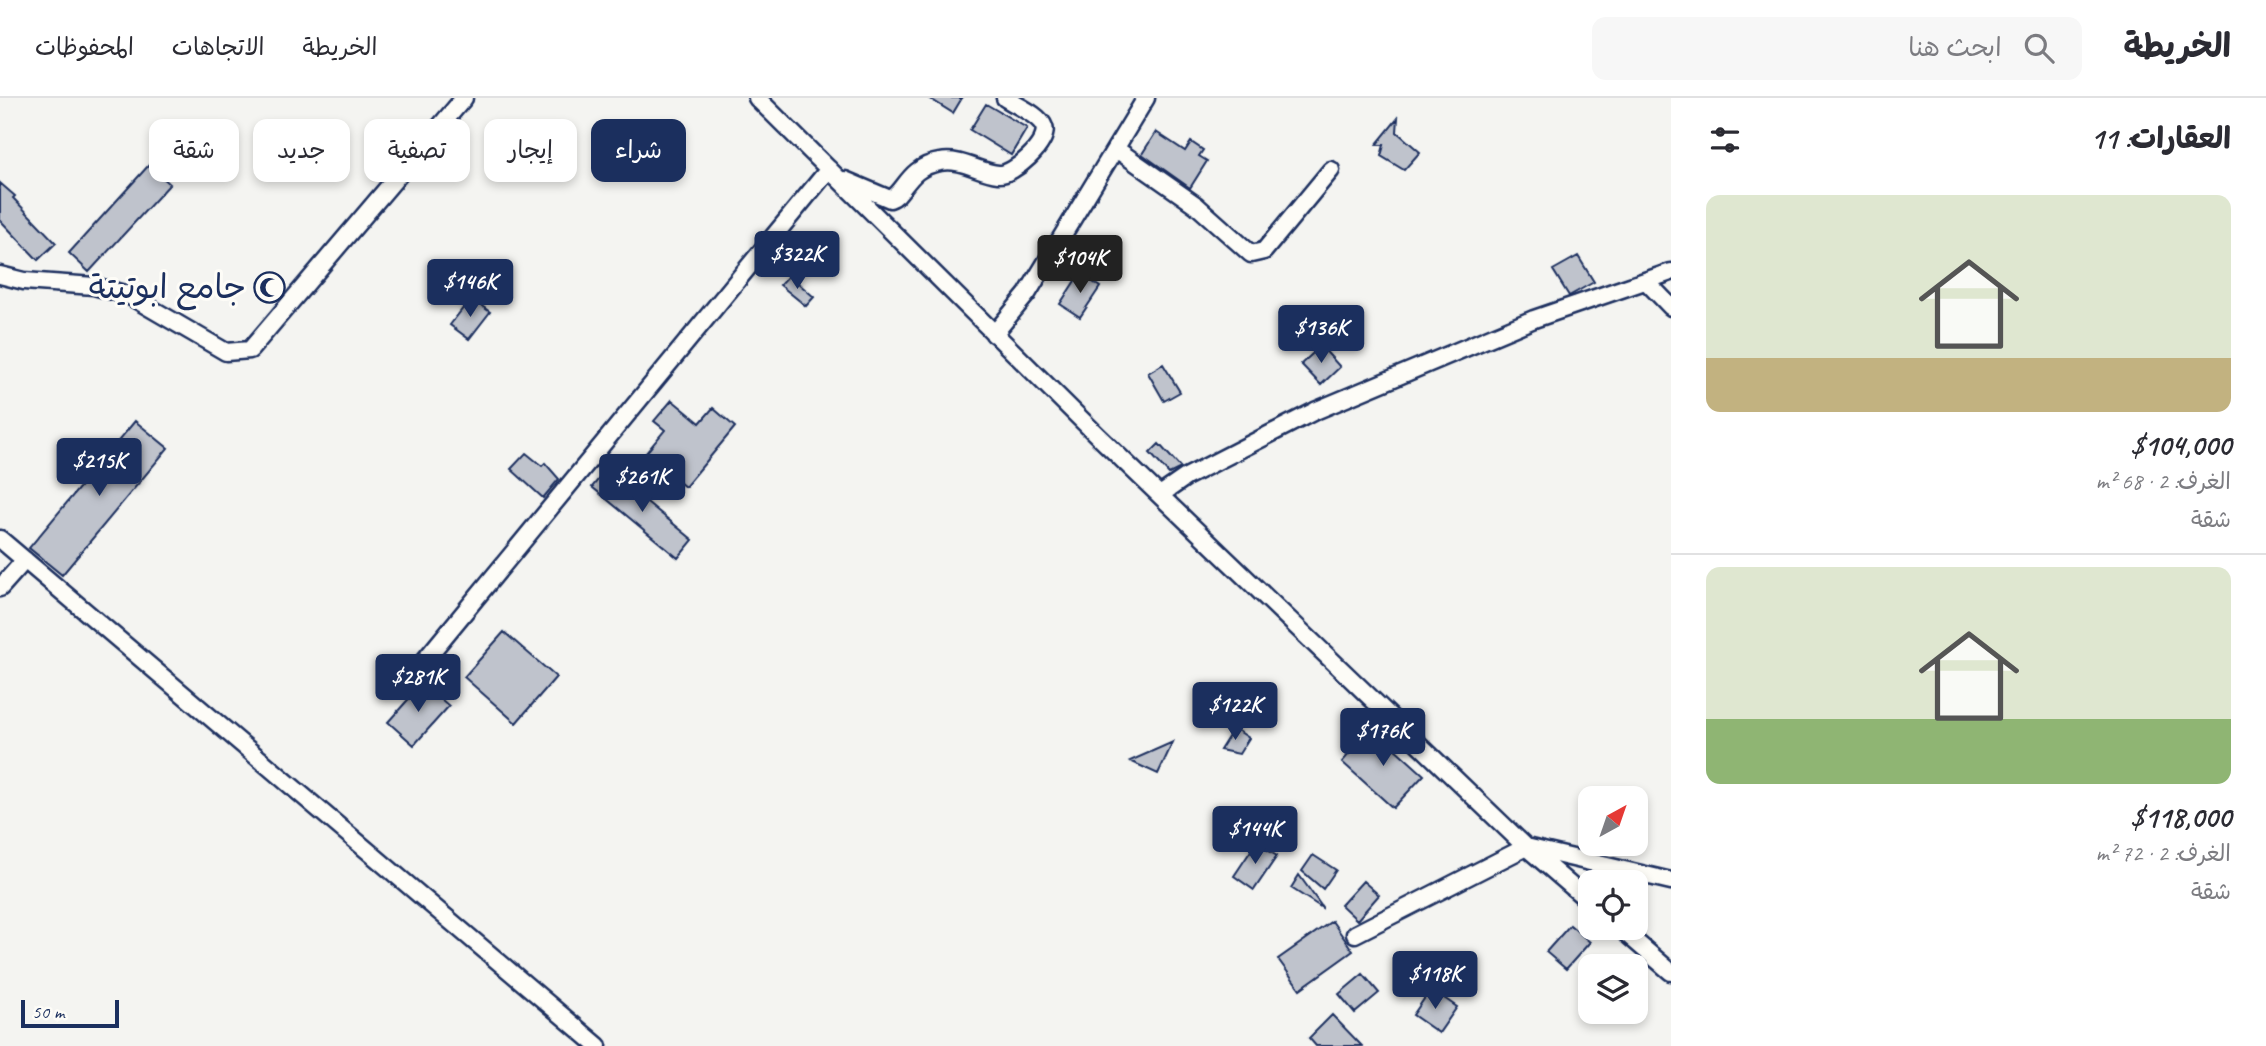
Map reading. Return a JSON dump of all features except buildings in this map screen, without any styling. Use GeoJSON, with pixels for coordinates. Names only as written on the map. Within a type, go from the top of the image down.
{"type":"FeatureCollection","features":[{"type":"Feature","properties":{"kind":"street"},"geometry":{"type":"LineString","coordinates":[[0,275],[24,281],[94,286],[128,295],[226,352],[250,350],[464,98]]}},
{"type":"Feature","properties":{"kind":"street"},"geometry":{"type":"LineString","coordinates":[[757,98],[1160,495],[1526,846],[1578,892]]}},
{"type":"Feature","properties":{"kind":"street"},"geometry":{"type":"LineString","coordinates":[[835,174],[890,199],[909,176],[939,162],[952,161],[998,174],[1007,173],[1035,150],[1045,132],[1038,120],[1005,98]]}},
{"type":"Feature","properties":{"kind":"street"},"geometry":{"type":"LineString","coordinates":[[995,334],[1033,284],[1146,98]]}},
{"type":"Feature","properties":{"kind":"street"},"geometry":{"type":"LineString","coordinates":[[1115,149],[1196,205],[1251,254],[1264,251],[1331,170]]}},
{"type":"Feature","properties":{"kind":"street"},"geometry":{"type":"LineString","coordinates":[[420,666],[835,174]]}},
{"type":"Feature","properties":{"kind":"street"},"geometry":{"type":"LineString","coordinates":[[1160,495],[1186,477],[1315,411],[1534,319],[1671,272]]}},
{"type":"Feature","properties":{"kind":"street"},"geometry":{"type":"LineString","coordinates":[[1647,282],[1671,307]]}},
{"type":"Feature","properties":{"kind":"street"},"geometry":{"type":"LineString","coordinates":[[0,539],[598,1046]]}},
{"type":"Feature","properties":{"kind":"street"},"geometry":{"type":"LineString","coordinates":[[0,588],[25,560]]}},
{"type":"Feature","properties":{"kind":"street"},"geometry":{"type":"LineString","coordinates":[[1355,934],[1526,846],[1671,881]]}},
{"type":"Feature","properties":{"kind":"street"},"geometry":{"type":"LineString","coordinates":[[1634,940],[1671,972]]}},
{"type":"Feature","properties":{"kind":"place","name":"جامع ابوتيتة"},"geometry":{"type":"Point","coordinates":[269,287]}}]}
